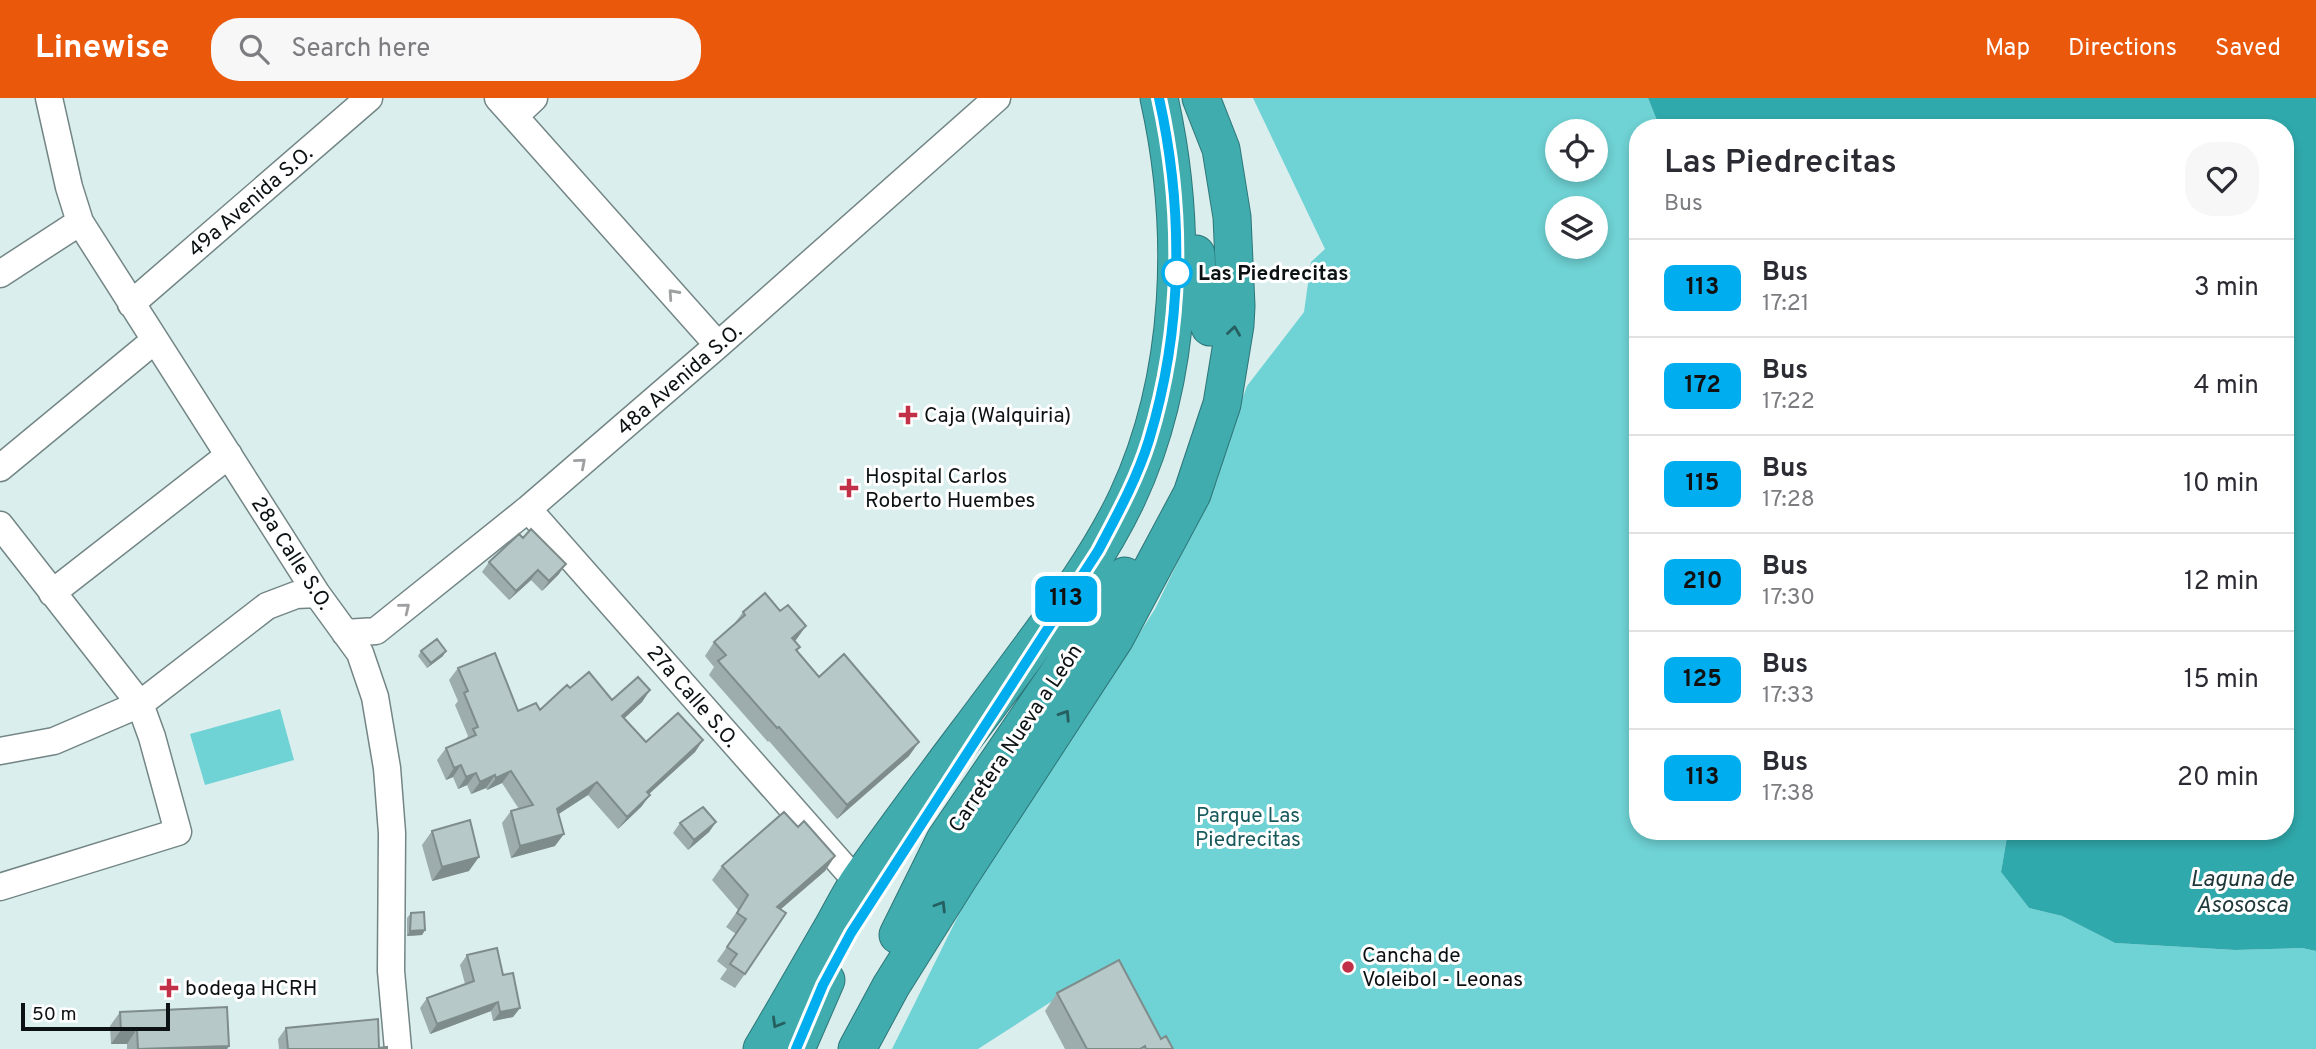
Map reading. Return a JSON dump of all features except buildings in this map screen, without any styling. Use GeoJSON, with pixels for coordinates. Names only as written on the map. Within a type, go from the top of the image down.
{"type":"FeatureCollection","features":[{"type":"Feature","properties":{"kind":"highway","name":"Carretera Nueva a León"},"geometry":{"type":"LineString","coordinates":[[762,1049],[858,883],[1064,603],[1098,551],[1127,498],[1149,442],[1164,383],[1177,269],[1172,173],[1159,98]]}},
{"type":"Feature","properties":{"kind":"highway"},"geometry":{"type":"LineString","coordinates":[[1177,98],[1194,190],[1196,281],[1210,327]]}},
{"type":"Feature","properties":{"kind":"highway","name":"Carretera Nueva a León"},"geometry":{"type":"LineString","coordinates":[[842,1049],[945,840],[1125,576],[1157,519],[1184,453],[1201,390],[1210,327],[1214,269],[1214,219],[1208,163],[1194,98]]}},
{"type":"Feature","properties":{"kind":"highway"},"geometry":{"type":"LineString","coordinates":[[858,1049],[891,986],[951,890],[1115,638],[1192,495],[1222,404],[1236,315],[1232,216],[1220,149],[1201,98]]}},
{"type":"Feature","properties":{"kind":"highway"},"geometry":{"type":"LineString","coordinates":[[796,1049],[823,985],[851,933],[1064,603]]}},
{"type":"Feature","properties":{"kind":"street","name":"28a Calle S.O."},"geometry":{"type":"LineString","coordinates":[[49,98],[69,187],[80,222],[317,594],[359,653],[375,698],[387,768],[392,833],[391,971],[398,1049]]}},
{"type":"Feature","properties":{"kind":"street","name":"49a Avenida S.O."},"geometry":{"type":"LineString","coordinates":[[131,304],[369,98]]}},
{"type":"Feature","properties":{"kind":"street"},"geometry":{"type":"LineString","coordinates":[[534,98],[506,107],[718,345]]}},
{"type":"Feature","properties":{"kind":"street","name":"48a Avenida S.O."},"geometry":{"type":"LineString","coordinates":[[345,633],[376,631],[528,509],[998,98]]}},
{"type":"Feature","properties":{"kind":"street"},"geometry":{"type":"LineString","coordinates":[[0,275],[80,222]]}},
{"type":"Feature","properties":{"kind":"street"},"geometry":{"type":"LineString","coordinates":[[0,468],[155,340]]}},
{"type":"Feature","properties":{"kind":"street"},"geometry":{"type":"LineString","coordinates":[[51,593],[229,455]]}},
{"type":"Feature","properties":{"kind":"street","name":"27a Calle S.O."},"geometry":{"type":"LineString","coordinates":[[528,509],[858,883]]}},
{"type":"Feature","properties":{"kind":"street"},"geometry":{"type":"LineString","coordinates":[[0,525],[140,704],[152,737],[178,832],[0,887]]}},
{"type":"Feature","properties":{"kind":"street"},"geometry":{"type":"LineString","coordinates":[[0,751],[54,741],[140,704],[267,606],[296,595],[317,594]]}},
{"type":"Feature","properties":{"kind":"green space","name":"Parque Las Piedrecitas"},"geometry":{"type":"Polygon","coordinates":[[[1253,98],[1648,98],[1656,119],[1629,119],[1629,840],[2006,840],[2001,872],[2029,908],[2062,916],[2115,943],[2235,950],[2302,948],[2316,951],[2316,1049],[1160,1049],[1108,965],[978,1049],[892,1049],[964,904],[1007,828],[1104,689],[1155,609],[1217,481],[1229,434],[1247,386],[1304,312],[1311,262],[1325,249],[1253,98]]]}},
{"type":"Feature","properties":{"kind":"green space"},"geometry":{"type":"Polygon","coordinates":[[[280,709],[294,760],[205,785],[190,734],[280,709]]]}},
{"type":"Feature","properties":{"kind":"water","name":"Laguna de Asososca"},"geometry":{"type":"Polygon","coordinates":[[[1648,98],[2316,98],[2316,951],[2302,948],[2235,950],[2115,943],[2062,916],[2029,908],[2001,872],[2006,840],[2294,840],[2294,119],[1656,119],[1648,98]]]}},
{"type":"Feature","properties":{"kind":"bus line","name":"113"},"geometry":{"type":"LineString","coordinates":[[796,1049],[823,985],[851,933],[1098,551],[1127,498],[1149,442],[1164,383],[1177,269],[1172,173],[1159,98]]}},
{"type":"Feature","properties":{"kind":"place","name":"Las Piedrecitas"},"geometry":{"type":"Point","coordinates":[1177,273]}},
{"type":"Feature","properties":{"kind":"place","name":"Caja (Walquiria)"},"geometry":{"type":"Point","coordinates":[908,415]}},
{"type":"Feature","properties":{"kind":"place","name":"Hospital Carlos Roberto Huembes"},"geometry":{"type":"Point","coordinates":[849,488]}},
{"type":"Feature","properties":{"kind":"place","name":"Cancha de Voleibol - Leonas"},"geometry":{"type":"Point","coordinates":[1348,967]}},
{"type":"Feature","properties":{"kind":"place","name":"bodega HCRH"},"geometry":{"type":"Point","coordinates":[169,988]}}]}
